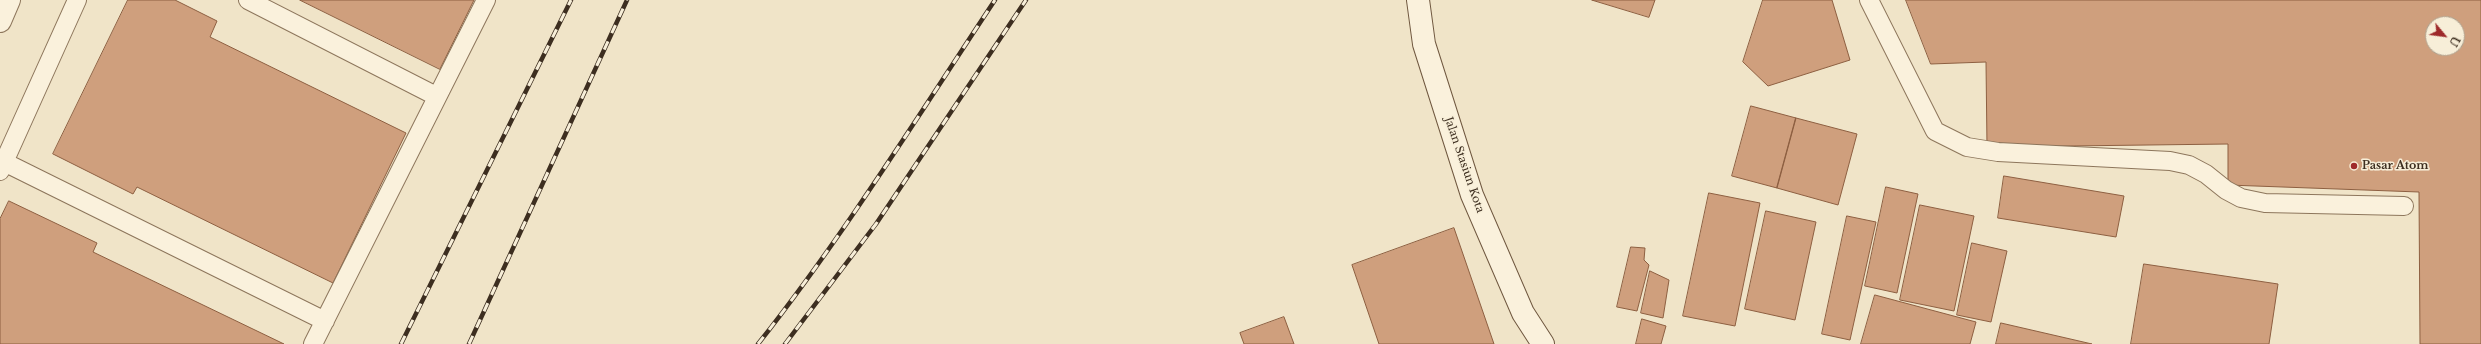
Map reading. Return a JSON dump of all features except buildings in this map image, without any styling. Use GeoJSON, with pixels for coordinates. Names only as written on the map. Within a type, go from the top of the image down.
{"type":"FeatureCollection","features":[{"type":"Feature","properties":{"kind":"main road"},"geometry":{"type":"LineString","coordinates":[[0,21],[9,0]]}},
{"type":"Feature","properties":{"kind":"main road","name":"Jalan Stasiun Kota"},"geometry":{"type":"LineString","coordinates":[[1418,0],[1424,44],[1472,195],[1523,313],[1543,344]]}},
{"type":"Feature","properties":{"kind":"lane"},"geometry":{"type":"LineString","coordinates":[[77,0],[1,164],[325,321]]}},
{"type":"Feature","properties":{"kind":"lane"},"geometry":{"type":"LineString","coordinates":[[248,0],[436,96]]}},
{"type":"Feature","properties":{"kind":"lane"},"geometry":{"type":"LineString","coordinates":[[313,344],[436,96],[486,0]]}},
{"type":"Feature","properties":{"kind":"lane"},"geometry":{"type":"LineString","coordinates":[[1869,0],[1935,131],[1968,147],[1998,152],[2170,161],[2194,168],[2206,174],[2226,190],[2241,198],[2264,203],[2404,206]]}},
{"type":"Feature","properties":{"kind":"railway"},"geometry":{"type":"LineString","coordinates":[[401,344],[571,0]]}},
{"type":"Feature","properties":{"kind":"railway"},"geometry":{"type":"LineString","coordinates":[[469,344],[627,0]]}},
{"type":"Feature","properties":{"kind":"railway"},"geometry":{"type":"LineString","coordinates":[[758,344],[790,303],[850,218],[995,0]]}},
{"type":"Feature","properties":{"kind":"railway"},"geometry":{"type":"LineString","coordinates":[[785,344],[876,224],[1026,0]]}},
{"type":"Feature","properties":{"kind":"place","name":"Pasar Atom"},"geometry":{"type":"Point","coordinates":[2354,166]}}]}
